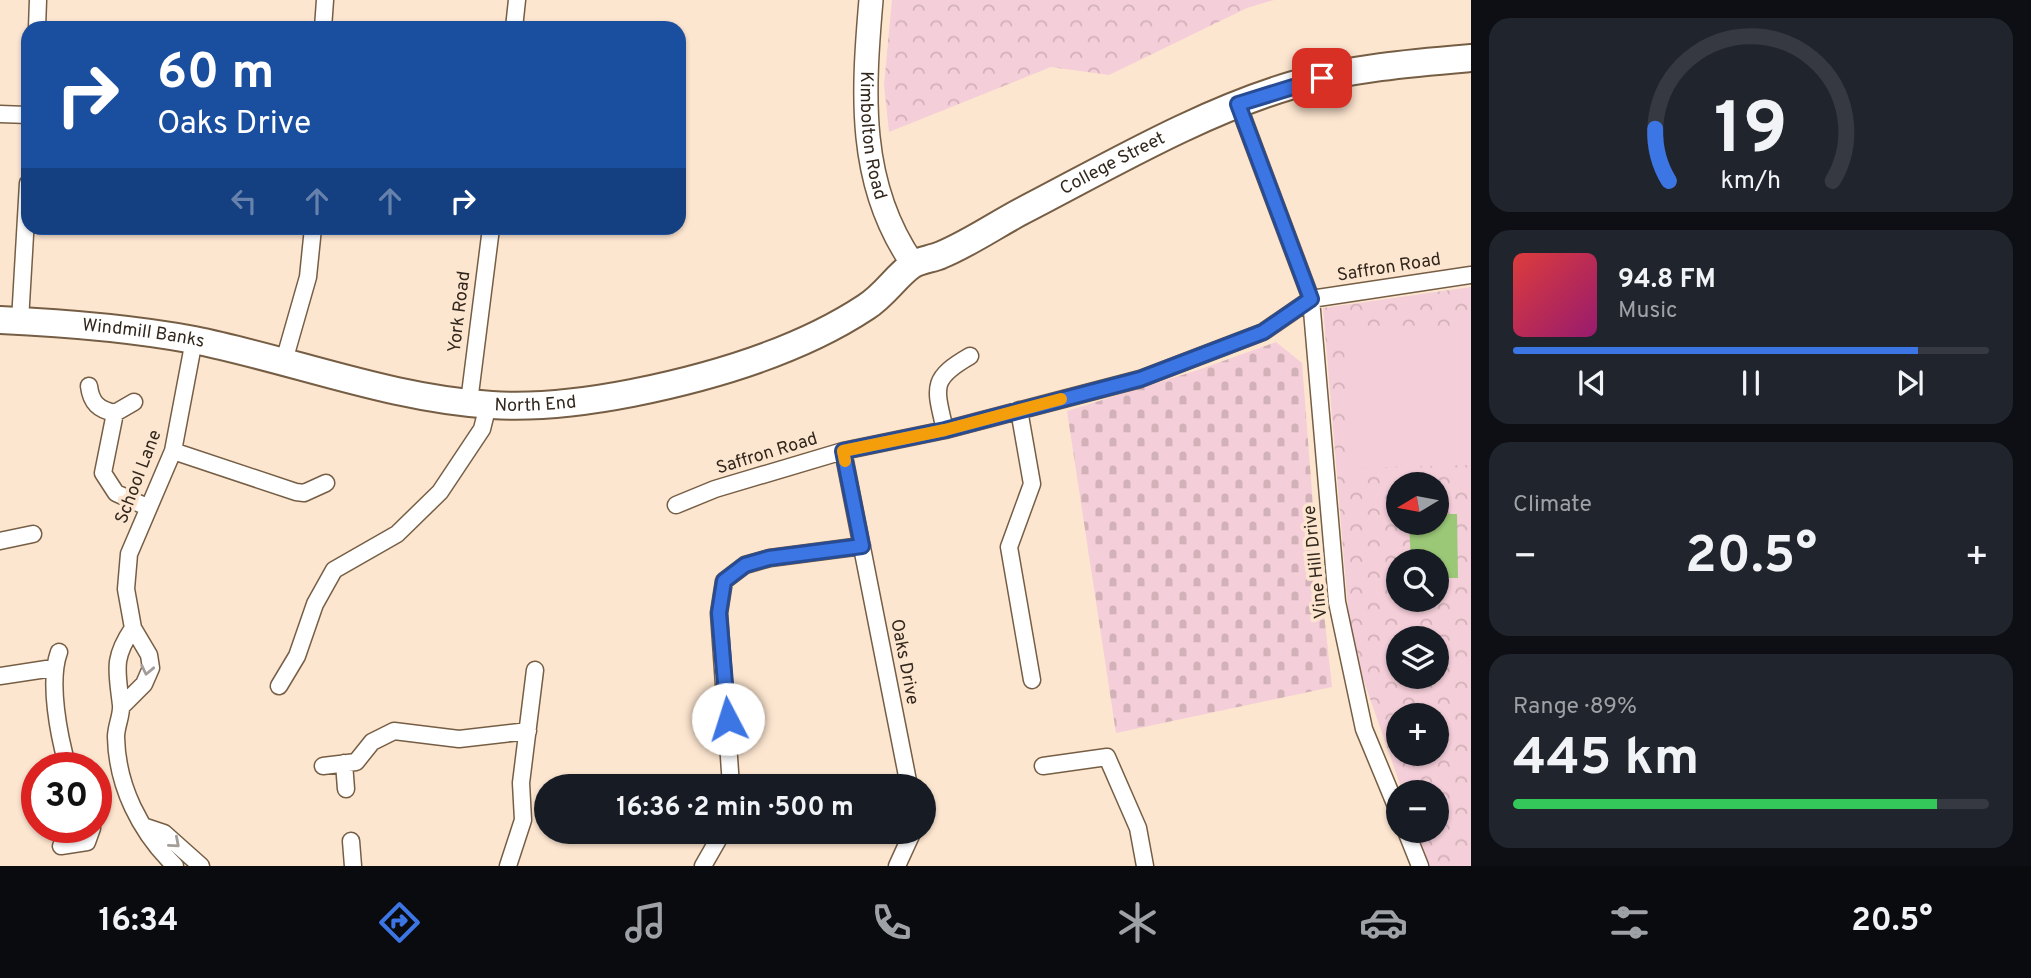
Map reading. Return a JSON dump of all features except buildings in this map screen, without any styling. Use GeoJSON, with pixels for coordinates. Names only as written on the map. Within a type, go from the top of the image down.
{"type":"FeatureCollection","features":[{"type":"Feature","properties":{"kind":"main road","name":"Kimbolton Road"},"geometry":{"type":"LineString","coordinates":[[871,0],[864,122],[870,168],[892,234],[912,264]]}},
{"type":"Feature","properties":{"kind":"main road","name":"College Street"},"geometry":{"type":"LineString","coordinates":[[912,264],[942,255],[1055,194],[1238,104],[1295,84],[1349,73],[1471,58]]}},
{"type":"Feature","properties":{"kind":"main road","name":"North End"},"geometry":{"type":"LineString","coordinates":[[284,361],[423,396],[479,404],[549,405],[636,392],[687,380],[785,348],[836,325],[888,292],[912,264]]}},
{"type":"Feature","properties":{"kind":"main road","name":"Windmill Banks"},"geometry":{"type":"LineString","coordinates":[[10,321],[109,327],[194,340],[284,361]]}},
{"type":"Feature","properties":{"kind":"street"},"geometry":{"type":"LineString","coordinates":[[37,21],[38,0]]}},
{"type":"Feature","properties":{"kind":"street"},"geometry":{"type":"LineString","coordinates":[[324,21],[325,0]]}},
{"type":"Feature","properties":{"kind":"street"},"geometry":{"type":"LineString","coordinates":[[515,21],[517,0]]}},
{"type":"Feature","properties":{"kind":"street","name":"Vine Hill Drive"},"geometry":{"type":"LineString","coordinates":[[1238,104],[1311,299],[1337,602],[1364,729],[1386,782]]}},
{"type":"Feature","properties":{"kind":"street"},"geometry":{"type":"LineString","coordinates":[[0,114],[21,115]]}},
{"type":"Feature","properties":{"kind":"street"},"geometry":{"type":"LineString","coordinates":[[10,321],[21,235]]}},
{"type":"Feature","properties":{"kind":"street"},"geometry":{"type":"LineString","coordinates":[[284,361],[308,277],[312,235]]}},
{"type":"Feature","properties":{"kind":"street","name":"York Road"},"geometry":{"type":"LineString","coordinates":[[279,686],[297,656],[315,604],[334,570],[397,534],[440,492],[482,429],[479,404],[491,235]]}},
{"type":"Feature","properties":{"kind":"street","name":"Saffron Road"},"geometry":{"type":"LineString","coordinates":[[676,505],[715,489],[843,451],[945,430],[1140,379],[1263,332],[1311,299],[1471,275]]}},
{"type":"Feature","properties":{"kind":"street","name":"School Lane"},"geometry":{"type":"LineString","coordinates":[[121,707],[144,684],[151,668],[149,655],[133,628],[126,589],[129,554],[173,451],[194,340]]}},
{"type":"Feature","properties":{"kind":"street"},"geometry":{"type":"LineString","coordinates":[[945,430],[939,405],[939,379],[947,370],[970,356]]}},
{"type":"Feature","properties":{"kind":"street"},"geometry":{"type":"LineString","coordinates":[[89,386],[93,402],[101,410],[115,413],[134,402]]}},
{"type":"Feature","properties":{"kind":"street"},"geometry":{"type":"LineString","coordinates":[[1019,410],[1032,484],[1009,547],[1032,680]]}},
{"type":"Feature","properties":{"kind":"street"},"geometry":{"type":"LineString","coordinates":[[115,413],[103,473],[116,493],[147,508]]}},
{"type":"Feature","properties":{"kind":"street"},"geometry":{"type":"LineString","coordinates":[[173,451],[296,492],[304,493],[326,483]]}},
{"type":"Feature","properties":{"kind":"street","name":"Oaks Drive"},"geometry":{"type":"LineString","coordinates":[[843,451],[907,774]]}},
{"type":"Feature","properties":{"kind":"street"},"geometry":{"type":"LineString","coordinates":[[0,541],[33,534]]}},
{"type":"Feature","properties":{"kind":"street"},"geometry":{"type":"LineString","coordinates":[[730,774],[719,613],[724,581],[745,565],[769,558],[862,546]]}},
{"type":"Feature","properties":{"kind":"street"},"geometry":{"type":"LineString","coordinates":[[133,628],[122,644],[115,664],[121,707],[116,733],[118,758],[131,806],[146,827],[153,845],[175,866]]}},
{"type":"Feature","properties":{"kind":"street"},"geometry":{"type":"LineString","coordinates":[[0,676],[56,660],[63,752]]}},
{"type":"Feature","properties":{"kind":"street"},"geometry":{"type":"LineString","coordinates":[[508,866],[523,820],[521,783],[535,670]]}},
{"type":"Feature","properties":{"kind":"street"},"geometry":{"type":"LineString","coordinates":[[323,766],[356,762],[372,742],[394,731],[459,739],[528,731]]}},
{"type":"Feature","properties":{"kind":"street"},"geometry":{"type":"LineString","coordinates":[[1043,766],[1107,757],[1138,828],[1145,866]]}},
{"type":"Feature","properties":{"kind":"street"},"geometry":{"type":"LineString","coordinates":[[344,763],[346,789]]}},
{"type":"Feature","properties":{"kind":"street"},"geometry":{"type":"LineString","coordinates":[[146,827],[164,833],[201,866]]}},
{"type":"Feature","properties":{"kind":"street"},"geometry":{"type":"LineString","coordinates":[[351,841],[353,866]]}},
{"type":"Feature","properties":{"kind":"street"},"geometry":{"type":"LineString","coordinates":[[61,846],[80,843]]}},
{"type":"Feature","properties":{"kind":"street"},"geometry":{"type":"LineString","coordinates":[[1411,843],[1420,866]]}},
{"type":"Feature","properties":{"kind":"street"},"geometry":{"type":"LineString","coordinates":[[703,866],[716,844]]}},
{"type":"Feature","properties":{"kind":"street"},"geometry":{"type":"LineString","coordinates":[[897,866],[907,844]]}},
{"type":"Feature","properties":{"kind":"green space"},"geometry":{"type":"Polygon","coordinates":[[[892,0],[1274,0],[1247,8],[1109,75],[1051,67],[889,132],[884,85],[892,0]]]}},
{"type":"Feature","properties":{"kind":"green space"},"geometry":{"type":"Polygon","coordinates":[[[1471,287],[1471,866],[1429,866],[1421,843],[1449,843],[1449,780],[1398,780],[1394,766],[1449,766],[1449,703],[1386,703],[1386,744],[1351,644],[1323,308],[1471,287]]]}},
{"type":"Feature","properties":{"kind":"green space"},"geometry":{"type":"Polygon","coordinates":[[[1471,327],[1471,465],[1347,468],[1344,330],[1471,327]]]}},
{"type":"Feature","properties":{"kind":"green space"},"geometry":{"type":"Polygon","coordinates":[[[1276,342],[1302,363],[1315,531],[1332,687],[1116,733],[1067,411],[1195,371],[1276,342]]]}},
{"type":"Feature","properties":{"kind":"shaded area"},"geometry":{"type":"Polygon","coordinates":[[[1449,514],[1457,514],[1458,578],[1449,578],[1449,549],[1410,549],[1410,536],[1449,536],[1449,514]]]}},
{"type":"Feature","properties":{"kind":"slow traffic"},"geometry":{"type":"LineString","coordinates":[[845,461],[843,451],[945,430],[1061,399]]}},
{"type":"Feature","properties":{"kind":"route"},"geometry":{"type":"LineString","coordinates":[[728,719],[719,613],[724,581],[745,565],[769,558],[862,546],[843,451],[945,430],[1140,379],[1263,332],[1311,299],[1238,104],[1295,84],[1322,78]]}}]}
